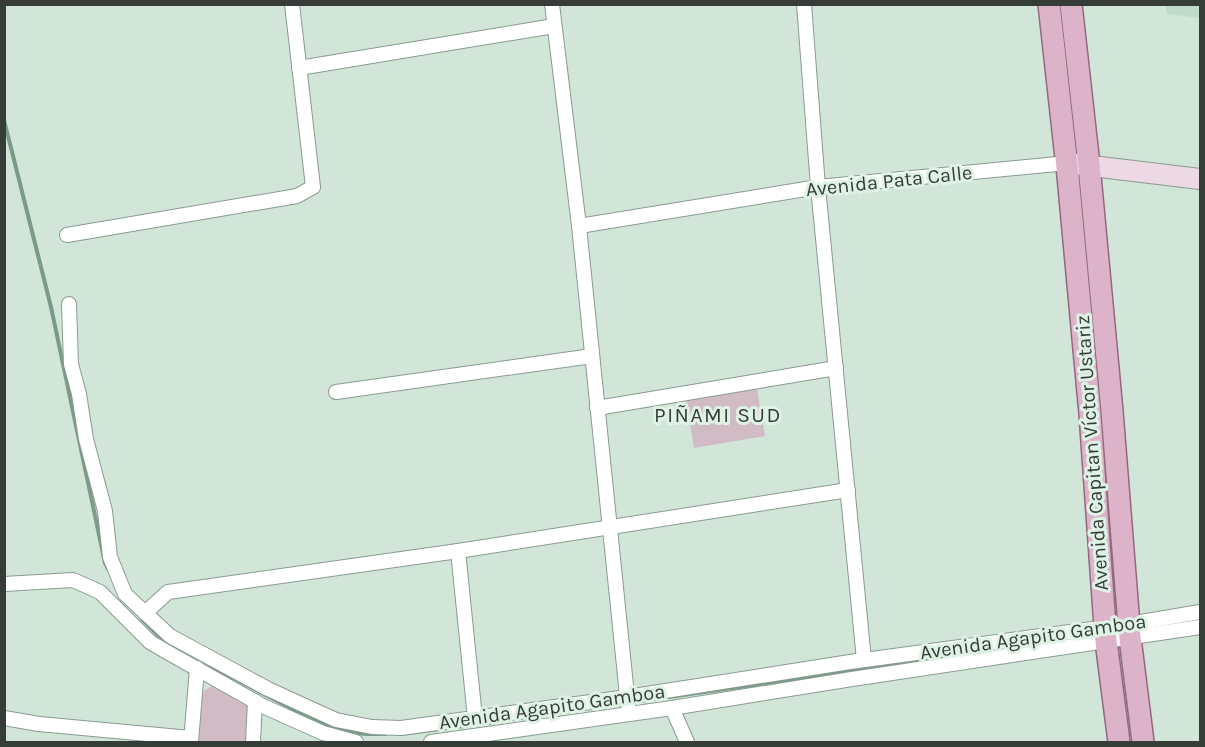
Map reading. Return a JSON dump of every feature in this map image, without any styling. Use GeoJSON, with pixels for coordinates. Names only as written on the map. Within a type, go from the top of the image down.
{"type":"FeatureCollection","features":[{"type":"Feature","properties":{"kind":"main road","name":"Avenida Capitan Víctor Ustariz"},"geometry":{"type":"LineString","coordinates":[[1048,4],[1068,170],[1090,414],[1105,634],[1119,742]]}},
{"type":"Feature","properties":{"kind":"main road","name":"Avenida Capitan Víctor Ustariz"},"geometry":{"type":"LineString","coordinates":[[1071,4],[1111,399],[1130,631],[1143,742]]}},
{"type":"Feature","properties":{"kind":"street"},"geometry":{"type":"LineString","coordinates":[[67,235],[297,196],[313,187],[292,4]]}},
{"type":"Feature","properties":{"kind":"street"},"geometry":{"type":"LineString","coordinates":[[552,4],[579,226],[629,713]]}},
{"type":"Feature","properties":{"kind":"street"},"geometry":{"type":"LineString","coordinates":[[804,4],[818,187],[864,660]]}},
{"type":"Feature","properties":{"kind":"street"},"geometry":{"type":"LineString","coordinates":[[299,68],[554,26]]}},
{"type":"Feature","properties":{"kind":"street","name":"Avenida Pata Calle"},"geometry":{"type":"LineString","coordinates":[[579,226],[818,187],[1068,170],[1200,179]]}},
{"type":"Feature","properties":{"kind":"street","name":"Avenida Pata Calle"},"geometry":{"type":"LineString","coordinates":[[1089,172],[1200,192]]}},
{"type":"Feature","properties":{"kind":"street","name":"Avenida Agapito Gamboa"},"geometry":{"type":"LineString","coordinates":[[69,304],[71,364],[79,394],[86,439],[105,511],[110,557],[125,594],[170,636],[268,689],[336,720],[372,727],[401,728],[627,697],[864,660],[1130,631],[1200,627]]}},
{"type":"Feature","properties":{"kind":"street"},"geometry":{"type":"LineString","coordinates":[[336,392],[592,356]]}},
{"type":"Feature","properties":{"kind":"street"},"geometry":{"type":"LineString","coordinates":[[597,408],[836,368]]}},
{"type":"Feature","properties":{"kind":"street"},"geometry":{"type":"LineString","coordinates":[[145,613],[168,592],[458,551],[848,490]]}},
{"type":"Feature","properties":{"kind":"street"},"geometry":{"type":"LineString","coordinates":[[458,551],[475,718]]}},
{"type":"Feature","properties":{"kind":"street"},"geometry":{"type":"LineString","coordinates":[[4,584],[73,580],[100,592],[150,642],[265,707],[323,734],[356,742]]}},
{"type":"Feature","properties":{"kind":"street","name":"Avenida Agapito Gamboa"},"geometry":{"type":"LineString","coordinates":[[1130,631],[1200,612]]}},
{"type":"Feature","properties":{"kind":"street","name":"Avenida Agapito Gamboa"},"geometry":{"type":"LineString","coordinates":[[432,742],[507,737],[629,713],[852,679],[1105,634]]}},
{"type":"Feature","properties":{"kind":"street"},"geometry":{"type":"LineString","coordinates":[[4,718],[39,724],[191,740],[197,668]]}},
{"type":"Feature","properties":{"kind":"street"},"geometry":{"type":"LineString","coordinates":[[253,742],[255,701]]}},
{"type":"Feature","properties":{"kind":"street"},"geometry":{"type":"LineString","coordinates":[[672,708],[687,742]]}},
{"type":"Feature","properties":{"kind":"shaded area"},"geometry":{"type":"Polygon","coordinates":[[[1166,5],[1200,5],[1200,18],[1167,14],[1166,5]]]}},
{"type":"Feature","properties":{"kind":"shaded area"},"geometry":{"type":"Polygon","coordinates":[[[1084,193],[1120,615],[1113,616],[1076,194],[1084,193]]]}},
{"type":"Feature","properties":{"kind":"shaded area"},"geometry":{"type":"Polygon","coordinates":[[[757,389],[765,436],[694,448],[686,400],[757,389]]]}},
{"type":"Feature","properties":{"kind":"shaded area"},"geometry":{"type":"Polygon","coordinates":[[[212,686],[248,705],[246,742],[195,742],[199,699],[204,691],[212,686]]]}},
{"type":"Feature","properties":{"kind":"waterway"},"geometry":{"type":"LineString","coordinates":[[4,120],[51,307],[108,569]]}},
{"type":"Feature","properties":{"kind":"waterway"},"geometry":{"type":"LineString","coordinates":[[142,619],[166,640]]}},
{"type":"Feature","properties":{"kind":"waterway"},"geometry":{"type":"LineString","coordinates":[[669,697],[1000,650]]}},
{"type":"Feature","properties":{"kind":"waterway"},"geometry":{"type":"LineString","coordinates":[[211,666],[306,716],[342,731],[386,734]]}},
{"type":"Feature","properties":{"kind":"waterway"},"geometry":{"type":"LineString","coordinates":[[400,734],[496,722]]}},
{"type":"Feature","properties":{"kind":"district","name":"PIÑAMI SUD"},"geometry":{"type":"Point","coordinates":[718,415]}}]}
